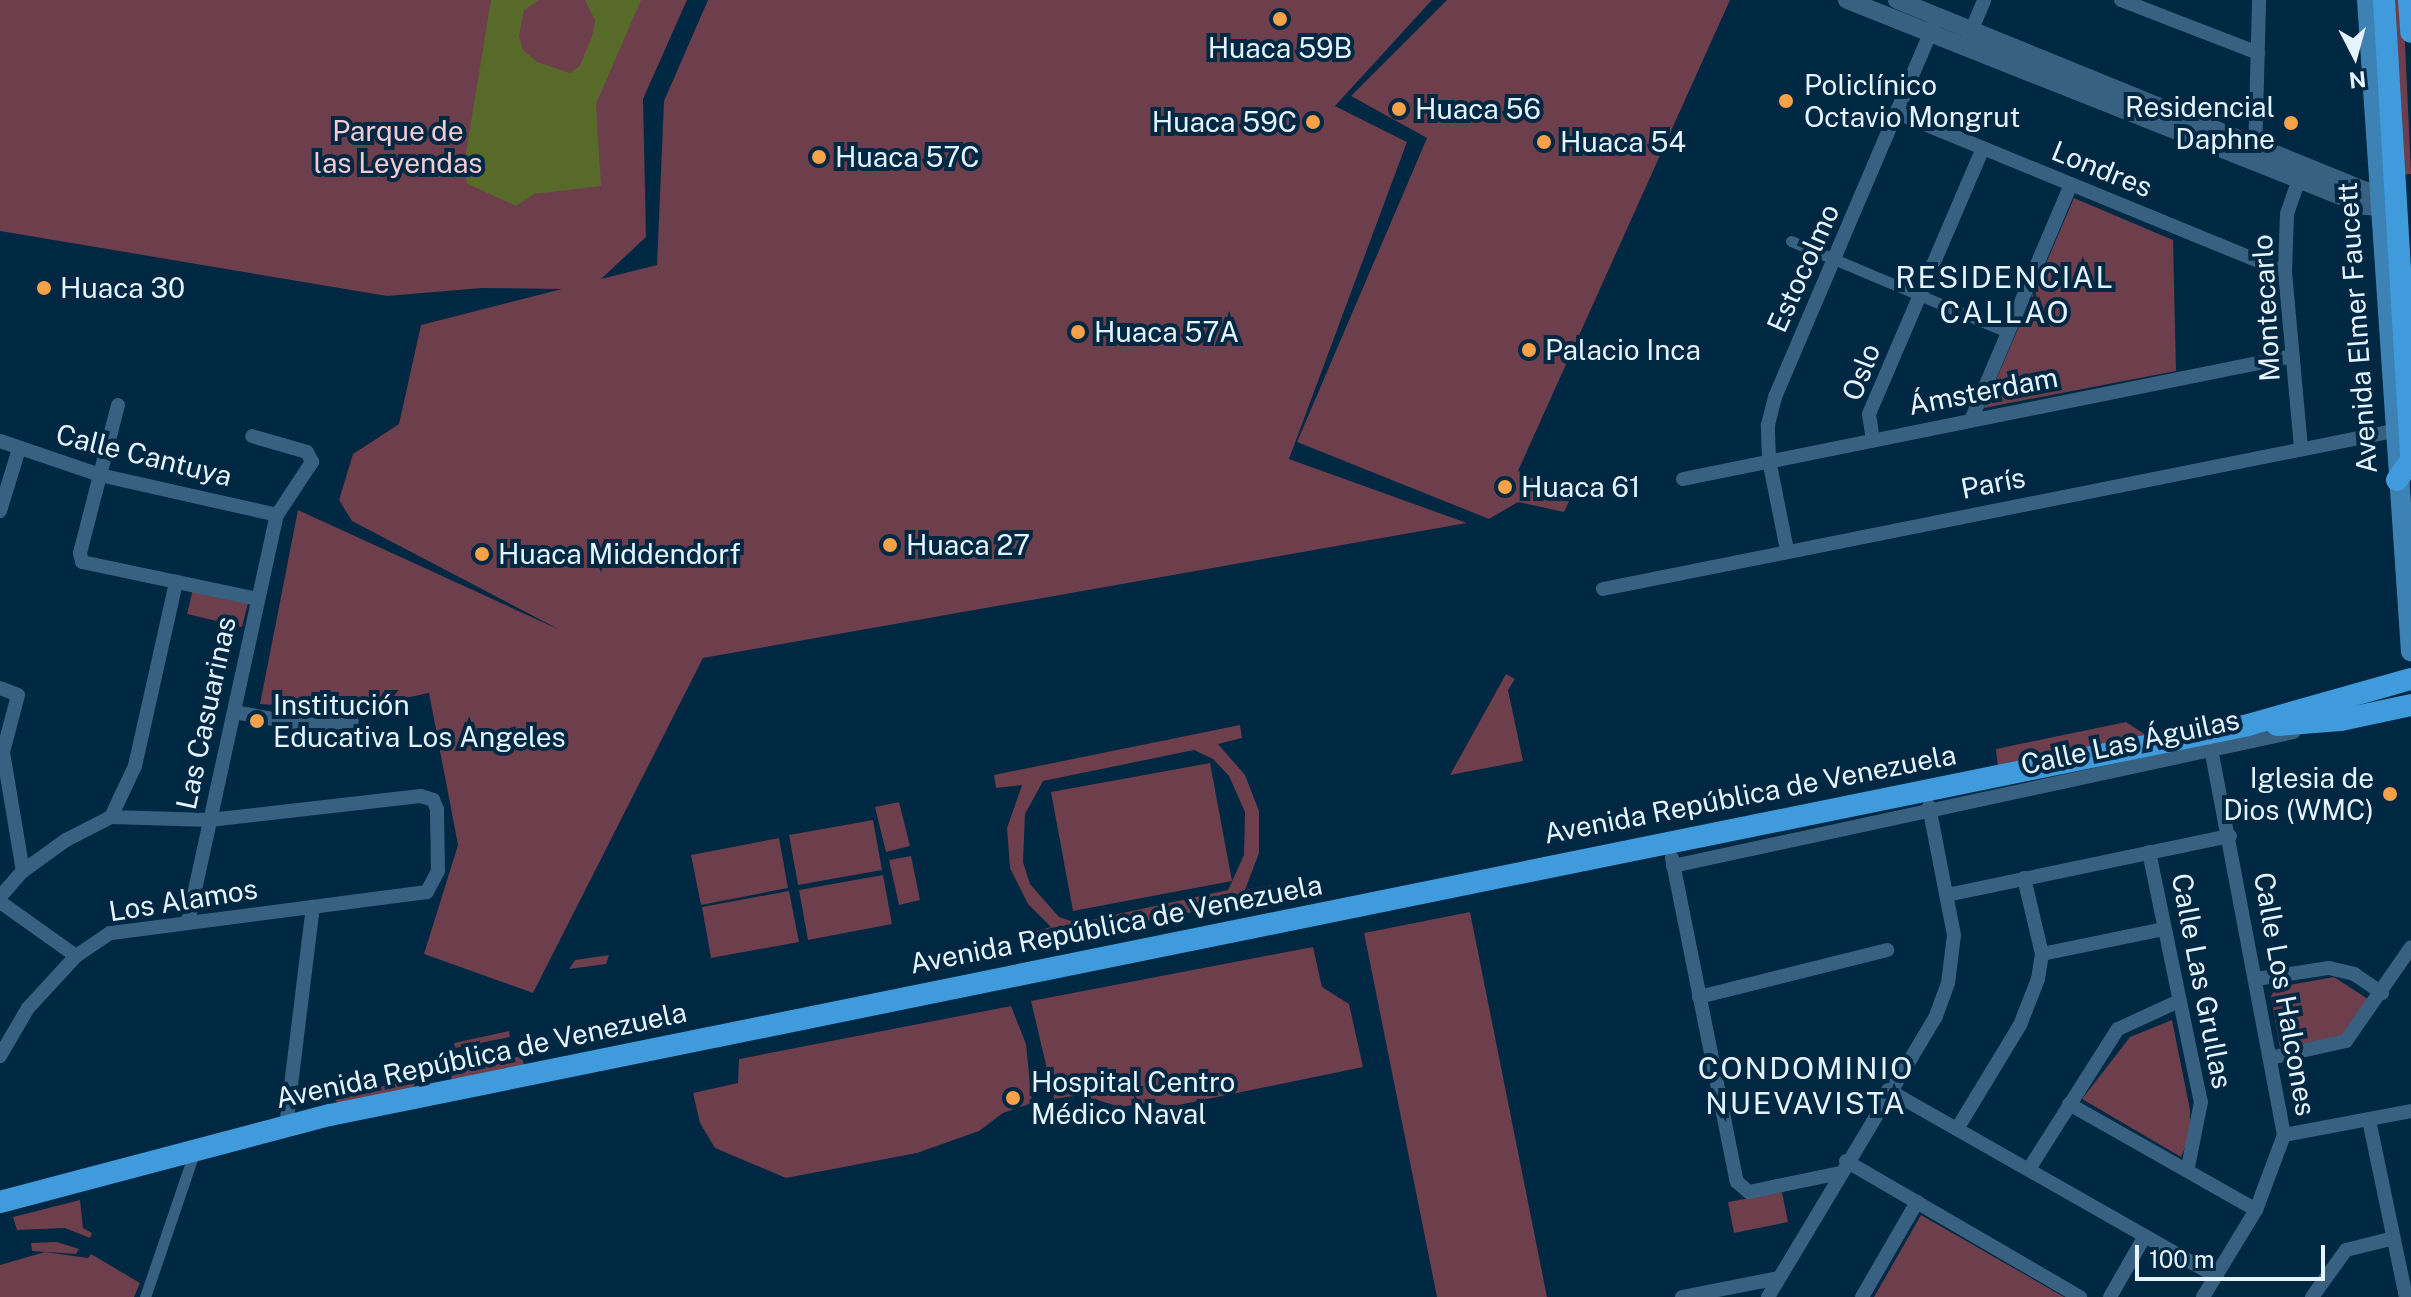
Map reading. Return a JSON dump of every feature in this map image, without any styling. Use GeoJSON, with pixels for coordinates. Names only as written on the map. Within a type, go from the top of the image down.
{"type":"FeatureCollection","features":[{"type":"Feature","properties":{"kind":"main road","name":"Avenida Elmer Faucett"},"geometry":{"type":"LineString","coordinates":[[2367,0],[2388,201],[2406,269],[2406,374],[2411,459]]}},
{"type":"Feature","properties":{"kind":"main road","name":"Avenida Elmer Faucett"},"geometry":{"type":"LineString","coordinates":[[2384,0],[2388,356],[2411,652]]}},
{"type":"Feature","properties":{"kind":"main road"},"geometry":{"type":"LineString","coordinates":[[2409,0],[2411,32]]}},
{"type":"Feature","properties":{"kind":"main road"},"geometry":{"type":"LineString","coordinates":[[2388,356],[2406,374]]}},
{"type":"Feature","properties":{"kind":"main road"},"geometry":{"type":"LineString","coordinates":[[2397,480],[2411,459]]}},
{"type":"Feature","properties":{"kind":"main road","name":"Avenida República de Venezuela"},"geometry":{"type":"LineString","coordinates":[[0,1202],[286,1126],[1926,789],[2210,742],[2248,725],[2411,679]]}},
{"type":"Feature","properties":{"kind":"main road","name":"Avenida República de Venezuela"},"geometry":{"type":"LineString","coordinates":[[2248,725],[2341,720],[2411,705]]}},
{"type":"Feature","properties":{"kind":"street"},"geometry":{"type":"LineString","coordinates":[[1847,0],[1931,34],[1968,38]]}},
{"type":"Feature","properties":{"kind":"street"},"geometry":{"type":"LineString","coordinates":[[1897,0],[1937,16],[1968,38],[2300,173],[2388,201]]}},
{"type":"Feature","properties":{"kind":"street"},"geometry":{"type":"LineString","coordinates":[[1968,38],[1984,0]]}},
{"type":"Feature","properties":{"kind":"street"},"geometry":{"type":"LineString","coordinates":[[2121,0],[2258,53]]}},
{"type":"Feature","properties":{"kind":"street"},"geometry":{"type":"LineString","coordinates":[[2159,0],[2160,16]]}},
{"type":"Feature","properties":{"kind":"street"},"geometry":{"type":"LineString","coordinates":[[2255,155],[2259,0]]}},
{"type":"Feature","properties":{"kind":"street","name":"Estocolmo"},"geometry":{"type":"LineString","coordinates":[[1787,550],[1769,460],[1768,425],[1775,397],[1900,114],[1937,16]]}},
{"type":"Feature","properties":{"kind":"street","name":"Londres"},"geometry":{"type":"LineString","coordinates":[[1900,114],[2285,272]]}},
{"type":"Feature","properties":{"kind":"street","name":"Oslo"},"geometry":{"type":"LineString","coordinates":[[1873,440],[1869,414],[1983,148]]}},
{"type":"Feature","properties":{"kind":"street","name":"Montecarlo"},"geometry":{"type":"LineString","coordinates":[[2300,173],[2287,214],[2285,272],[2301,449]]}},
{"type":"Feature","properties":{"kind":"street"},"geometry":{"type":"LineString","coordinates":[[1971,420],[2071,184]]}},
{"type":"Feature","properties":{"kind":"street"},"geometry":{"type":"LineString","coordinates":[[1791,241],[2008,332]]}},
{"type":"Feature","properties":{"kind":"street","name":"Ámsterdam"},"geometry":{"type":"LineString","coordinates":[[1683,479],[2293,356]]}},
{"type":"Feature","properties":{"kind":"street"},"geometry":{"type":"LineString","coordinates":[[118,405],[80,553],[83,563],[257,599]]}},
{"type":"Feature","properties":{"kind":"street","name":"París"},"geometry":{"type":"LineString","coordinates":[[1603,589],[2394,431]]}},
{"type":"Feature","properties":{"kind":"street","name":"Las Casuarinas"},"geometry":{"type":"LineString","coordinates":[[188,922],[277,515],[311,459],[307,452],[252,436]]}},
{"type":"Feature","properties":{"kind":"street","name":"Calle Cantuya"},"geometry":{"type":"LineString","coordinates":[[0,441],[100,475],[277,515]]}},
{"type":"Feature","properties":{"kind":"street"},"geometry":{"type":"LineString","coordinates":[[0,511],[19,449]]}},
{"type":"Feature","properties":{"kind":"street"},"geometry":{"type":"LineString","coordinates":[[76,956],[0,899],[23,871],[111,817],[135,766],[176,582]]}},
{"type":"Feature","properties":{"kind":"street"},"geometry":{"type":"LineString","coordinates":[[0,688],[18,695],[3,744],[3,784],[23,871]]}},
{"type":"Feature","properties":{"kind":"street"},"geometry":{"type":"LineString","coordinates":[[234,712],[301,724],[352,721]]}},
{"type":"Feature","properties":{"kind":"street","name":"Calle Las Águilas"},"geometry":{"type":"LineString","coordinates":[[1673,866],[1930,812],[2210,742],[2341,720]]}},
{"type":"Feature","properties":{"kind":"street","name":"Calle Los Halcones"},"geometry":{"type":"LineString","coordinates":[[2203,1297],[2256,1210],[2284,1135],[2210,742]]}},
{"type":"Feature","properties":{"kind":"street"},"geometry":{"type":"LineString","coordinates":[[1768,1297],[1888,1090],[1936,1016],[1951,975],[1955,949],[1926,789]]}},
{"type":"Feature","properties":{"kind":"street","name":"Los Alamos"},"geometry":{"type":"LineString","coordinates":[[0,1056],[22,1016],[76,956],[115,931],[427,892],[438,871],[438,813],[434,801],[421,796],[210,820]]}},
{"type":"Feature","properties":{"kind":"street"},"geometry":{"type":"LineString","coordinates":[[111,817],[210,820]]}},
{"type":"Feature","properties":{"kind":"street"},"geometry":{"type":"LineString","coordinates":[[1947,895],[2230,836]]}},
{"type":"Feature","properties":{"kind":"street"},"geometry":{"type":"LineString","coordinates":[[1669,842],[1699,997],[1742,1189],[1749,1192],[1843,1167],[1917,1202],[2080,1297]]}},
{"type":"Feature","properties":{"kind":"street","name":"Calle Las Grullas"},"geometry":{"type":"LineString","coordinates":[[2149,852],[2201,1102],[2188,1167]]}},
{"type":"Feature","properties":{"kind":"street"},"geometry":{"type":"LineString","coordinates":[[1957,1129],[2020,1025],[2042,954],[2024,878]]}},
{"type":"Feature","properties":{"kind":"street"},"geometry":{"type":"LineString","coordinates":[[286,1126],[313,907]]}},
{"type":"Feature","properties":{"kind":"street"},"geometry":{"type":"LineString","coordinates":[[2042,954],[2164,929]]}},
{"type":"Feature","properties":{"kind":"street"},"geometry":{"type":"LineString","coordinates":[[2270,1058],[2346,1041],[2411,947]]}},
{"type":"Feature","properties":{"kind":"street"},"geometry":{"type":"LineString","coordinates":[[1699,997],[1887,950]]}},
{"type":"Feature","properties":{"kind":"street"},"geometry":{"type":"LineString","coordinates":[[2256,979],[2329,968],[2354,974],[2382,993]]}},
{"type":"Feature","properties":{"kind":"street"},"geometry":{"type":"LineString","coordinates":[[2029,1169],[2118,1029],[2179,1001]]}},
{"type":"Feature","properties":{"kind":"street"},"geometry":{"type":"LineString","coordinates":[[1888,1090],[2216,1276]]}},
{"type":"Feature","properties":{"kind":"street"},"geometry":{"type":"LineString","coordinates":[[2069,1104],[2188,1167],[2256,1210]]}},
{"type":"Feature","properties":{"kind":"street"},"geometry":{"type":"LineString","coordinates":[[2284,1135],[2411,1111]]}},
{"type":"Feature","properties":{"kind":"street"},"geometry":{"type":"LineString","coordinates":[[2369,1120],[2406,1297]]}},
{"type":"Feature","properties":{"kind":"street"},"geometry":{"type":"LineString","coordinates":[[145,1297],[195,1149]]}},
{"type":"Feature","properties":{"kind":"street"},"geometry":{"type":"LineString","coordinates":[[1862,1297],[1917,1202]]}},
{"type":"Feature","properties":{"kind":"street"},"geometry":{"type":"LineString","coordinates":[[2110,1297],[2145,1236]]}},
{"type":"Feature","properties":{"kind":"street"},"geometry":{"type":"LineString","coordinates":[[2312,1297],[2346,1250],[2394,1238]]}},
{"type":"Feature","properties":{"kind":"street"},"geometry":{"type":"LineString","coordinates":[[1682,1297],[1779,1278]]}},
{"type":"Feature","properties":{"kind":"green space","name":"Parque de las Leyendas"},"geometry":{"type":"Polygon","coordinates":[[[0,0],[687,0],[643,99],[646,237],[601,279],[657,265],[664,101],[708,0],[1432,0],[1335,106],[1407,142],[1289,459],[1467,523],[703,658],[533,993],[424,954],[458,845],[429,693],[348,710],[260,704],[298,510],[560,630],[352,521],[339,500],[353,454],[399,424],[421,325],[562,289],[482,288],[387,296],[0,231],[0,0]]]}},
{"type":"Feature","properties":{"kind":"green space"},"geometry":{"type":"Polygon","coordinates":[[[1447,0],[1730,0],[1518,471],[1571,497],[1564,512],[1518,502],[1489,519],[1297,442],[1427,138],[1351,96],[1447,0]]]}},
{"type":"Feature","properties":{"kind":"green space"},"geometry":{"type":"Polygon","coordinates":[[[2390,0],[2403,0],[2411,174],[2401,175],[2390,0]]]}},
{"type":"Feature","properties":{"kind":"green space"},"geometry":{"type":"Polygon","coordinates":[[[2074,198],[2173,240],[2176,371],[1984,408],[2074,198]]]}},
{"type":"Feature","properties":{"kind":"green space"},"geometry":{"type":"Polygon","coordinates":[[[193,589],[248,603],[242,627],[187,614],[193,589]]]}},
{"type":"Feature","properties":{"kind":"green space"},"geometry":{"type":"Polygon","coordinates":[[[1506,674],[1515,679],[1508,690],[1523,761],[1450,775],[1506,674]]]}},
{"type":"Feature","properties":{"kind":"green space"},"geometry":{"type":"Polygon","coordinates":[[[2126,722],[2149,737],[1998,769],[1996,749],[2126,722]]]}},
{"type":"Feature","properties":{"kind":"green space"},"geometry":{"type":"Polygon","coordinates":[[[1240,725],[1242,738],[1218,744],[1245,775],[1259,811],[1259,853],[1245,890],[1272,885],[1275,896],[1030,944],[1029,933],[1051,927],[1028,904],[1010,868],[1007,828],[1022,785],[996,788],[994,775],[1240,725]],[[1194,750],[1043,781],[1025,814],[1023,862],[1030,884],[1059,917],[1077,923],[1228,890],[1244,855],[1245,812],[1229,776],[1213,759],[1194,750]]]}},
{"type":"Feature","properties":{"kind":"green space"},"geometry":{"type":"Polygon","coordinates":[[[1210,763],[1232,881],[1073,911],[1051,792],[1210,763]]]}},
{"type":"Feature","properties":{"kind":"green space"},"geometry":{"type":"Polygon","coordinates":[[[899,802],[910,846],[886,852],[875,807],[899,802]]]}},
{"type":"Feature","properties":{"kind":"green space"},"geometry":{"type":"Polygon","coordinates":[[[873,820],[882,870],[798,885],[789,835],[873,820]]]}},
{"type":"Feature","properties":{"kind":"green space"},"geometry":{"type":"Polygon","coordinates":[[[779,838],[788,888],[701,905],[691,855],[779,838]]]}},
{"type":"Feature","properties":{"kind":"green space"},"geometry":{"type":"Polygon","coordinates":[[[911,856],[920,900],[899,905],[889,860],[911,856]]]}},
{"type":"Feature","properties":{"kind":"green space"},"geometry":{"type":"Polygon","coordinates":[[[883,875],[892,924],[808,940],[799,890],[883,875]]]}},
{"type":"Feature","properties":{"kind":"green space"},"geometry":{"type":"Polygon","coordinates":[[[789,891],[799,942],[711,958],[702,907],[789,891]]]}},
{"type":"Feature","properties":{"kind":"green space"},"geometry":{"type":"Polygon","coordinates":[[[1470,912],[1547,1297],[1437,1297],[1364,933],[1470,912]]]}},
{"type":"Feature","properties":{"kind":"green space"},"geometry":{"type":"Polygon","coordinates":[[[1313,947],[1322,987],[1349,1004],[1363,1067],[1169,1107],[1155,1102],[1120,1107],[1081,1095],[1054,1099],[1031,1001],[1313,947]]]}},
{"type":"Feature","properties":{"kind":"green space"},"geometry":{"type":"Polygon","coordinates":[[[609,955],[606,964],[569,969],[575,960],[609,955]]]}},
{"type":"Feature","properties":{"kind":"green space"},"geometry":{"type":"Polygon","coordinates":[[[2334,977],[2371,1001],[2345,1036],[2280,1048],[2271,996],[2277,987],[2334,977]]]}},
{"type":"Feature","properties":{"kind":"green space"},"geometry":{"type":"Polygon","coordinates":[[[1011,1006],[1026,1044],[1032,1103],[1003,1113],[979,1131],[917,1153],[786,1178],[715,1148],[700,1123],[693,1093],[738,1083],[739,1059],[1011,1006]]]}},
{"type":"Feature","properties":{"kind":"green space"},"geometry":{"type":"Polygon","coordinates":[[[2172,1020],[2190,1110],[2190,1136],[2181,1157],[2082,1099],[2130,1037],[2172,1020]]]}},
{"type":"Feature","properties":{"kind":"green space"},"geometry":{"type":"Polygon","coordinates":[[[509,1031],[510,1037],[455,1048],[454,1043],[509,1031]]]}},
{"type":"Feature","properties":{"kind":"green space"},"geometry":{"type":"Polygon","coordinates":[[[522,1056],[525,1071],[453,1085],[450,1071],[522,1056]]]}},
{"type":"Feature","properties":{"kind":"green space"},"geometry":{"type":"Polygon","coordinates":[[[417,1079],[413,1088],[339,1104],[332,1097],[417,1079]]]}},
{"type":"Feature","properties":{"kind":"green space"},"geometry":{"type":"Polygon","coordinates":[[[1782,1192],[1788,1222],[1734,1233],[1728,1202],[1782,1192]]]}},
{"type":"Feature","properties":{"kind":"green space"},"geometry":{"type":"Polygon","coordinates":[[[80,1200],[83,1228],[92,1233],[90,1238],[65,1228],[17,1230],[13,1217],[80,1200]]]}},
{"type":"Feature","properties":{"kind":"green space"},"geometry":{"type":"Polygon","coordinates":[[[1921,1215],[2064,1297],[1874,1297],[1921,1215]]]}},
{"type":"Feature","properties":{"kind":"green space"},"geometry":{"type":"Polygon","coordinates":[[[57,1242],[79,1249],[76,1254],[32,1251],[31,1243],[57,1242]]]}},
{"type":"Feature","properties":{"kind":"green space"},"geometry":{"type":"Polygon","coordinates":[[[45,1252],[88,1258],[91,1254],[140,1283],[134,1297],[0,1297],[0,1265],[45,1252]]]}},
{"type":"Feature","properties":{"kind":"shaded area"},"geometry":{"type":"Polygon","coordinates":[[[491,0],[539,0],[524,10],[519,36],[523,50],[537,62],[570,73],[580,66],[593,33],[595,20],[585,0],[641,0],[596,104],[601,186],[534,194],[516,206],[468,184],[463,171],[491,0]]]}},
{"type":"Feature","properties":{"kind":"place","name":"Huaca 59B"},"geometry":{"type":"Point","coordinates":[1280,19]}},
{"type":"Feature","properties":{"kind":"place","name":"Policlínico Octavio Mongrut"},"geometry":{"type":"Point","coordinates":[1786,101]}},
{"type":"Feature","properties":{"kind":"place","name":"Huaca 56"},"geometry":{"type":"Point","coordinates":[1399,109]}},
{"type":"Feature","properties":{"kind":"place","name":"Huaca 59C"},"geometry":{"type":"Point","coordinates":[1313,122]}},
{"type":"Feature","properties":{"kind":"place","name":"Residencial Daphne"},"geometry":{"type":"Point","coordinates":[2291,123]}},
{"type":"Feature","properties":{"kind":"place","name":"Huaca 54"},"geometry":{"type":"Point","coordinates":[1544,142]}},
{"type":"Feature","properties":{"kind":"place","name":"Huaca 57C"},"geometry":{"type":"Point","coordinates":[819,157]}},
{"type":"Feature","properties":{"kind":"place","name":"Huaca 30"},"geometry":{"type":"Point","coordinates":[44,288]}},
{"type":"Feature","properties":{"kind":"place","name":"Huaca 57A"},"geometry":{"type":"Point","coordinates":[1078,332]}},
{"type":"Feature","properties":{"kind":"place","name":"Palacio Inca"},"geometry":{"type":"Point","coordinates":[1529,350]}},
{"type":"Feature","properties":{"kind":"place","name":"Huaca 61"},"geometry":{"type":"Point","coordinates":[1505,487]}},
{"type":"Feature","properties":{"kind":"place","name":"Huaca 27"},"geometry":{"type":"Point","coordinates":[890,545]}},
{"type":"Feature","properties":{"kind":"place","name":"Huaca Middendorf"},"geometry":{"type":"Point","coordinates":[482,554]}},
{"type":"Feature","properties":{"kind":"place","name":"Institución Educativa Los Angeles"},"geometry":{"type":"Point","coordinates":[257,721]}},
{"type":"Feature","properties":{"kind":"place","name":"Iglesia de Dios (WMC)"},"geometry":{"type":"Point","coordinates":[2390,794]}},
{"type":"Feature","properties":{"kind":"place","name":"Hospital Centro Médico Naval"},"geometry":{"type":"Point","coordinates":[1013,1098]}},
{"type":"Feature","properties":{"kind":"district","name":"RESIDENCIAL CALLAO"},"geometry":{"type":"Point","coordinates":[2005,294]}},
{"type":"Feature","properties":{"kind":"district","name":"CONDOMINIO NUEVAVISTA"},"geometry":{"type":"Point","coordinates":[1806,1085]}}]}
